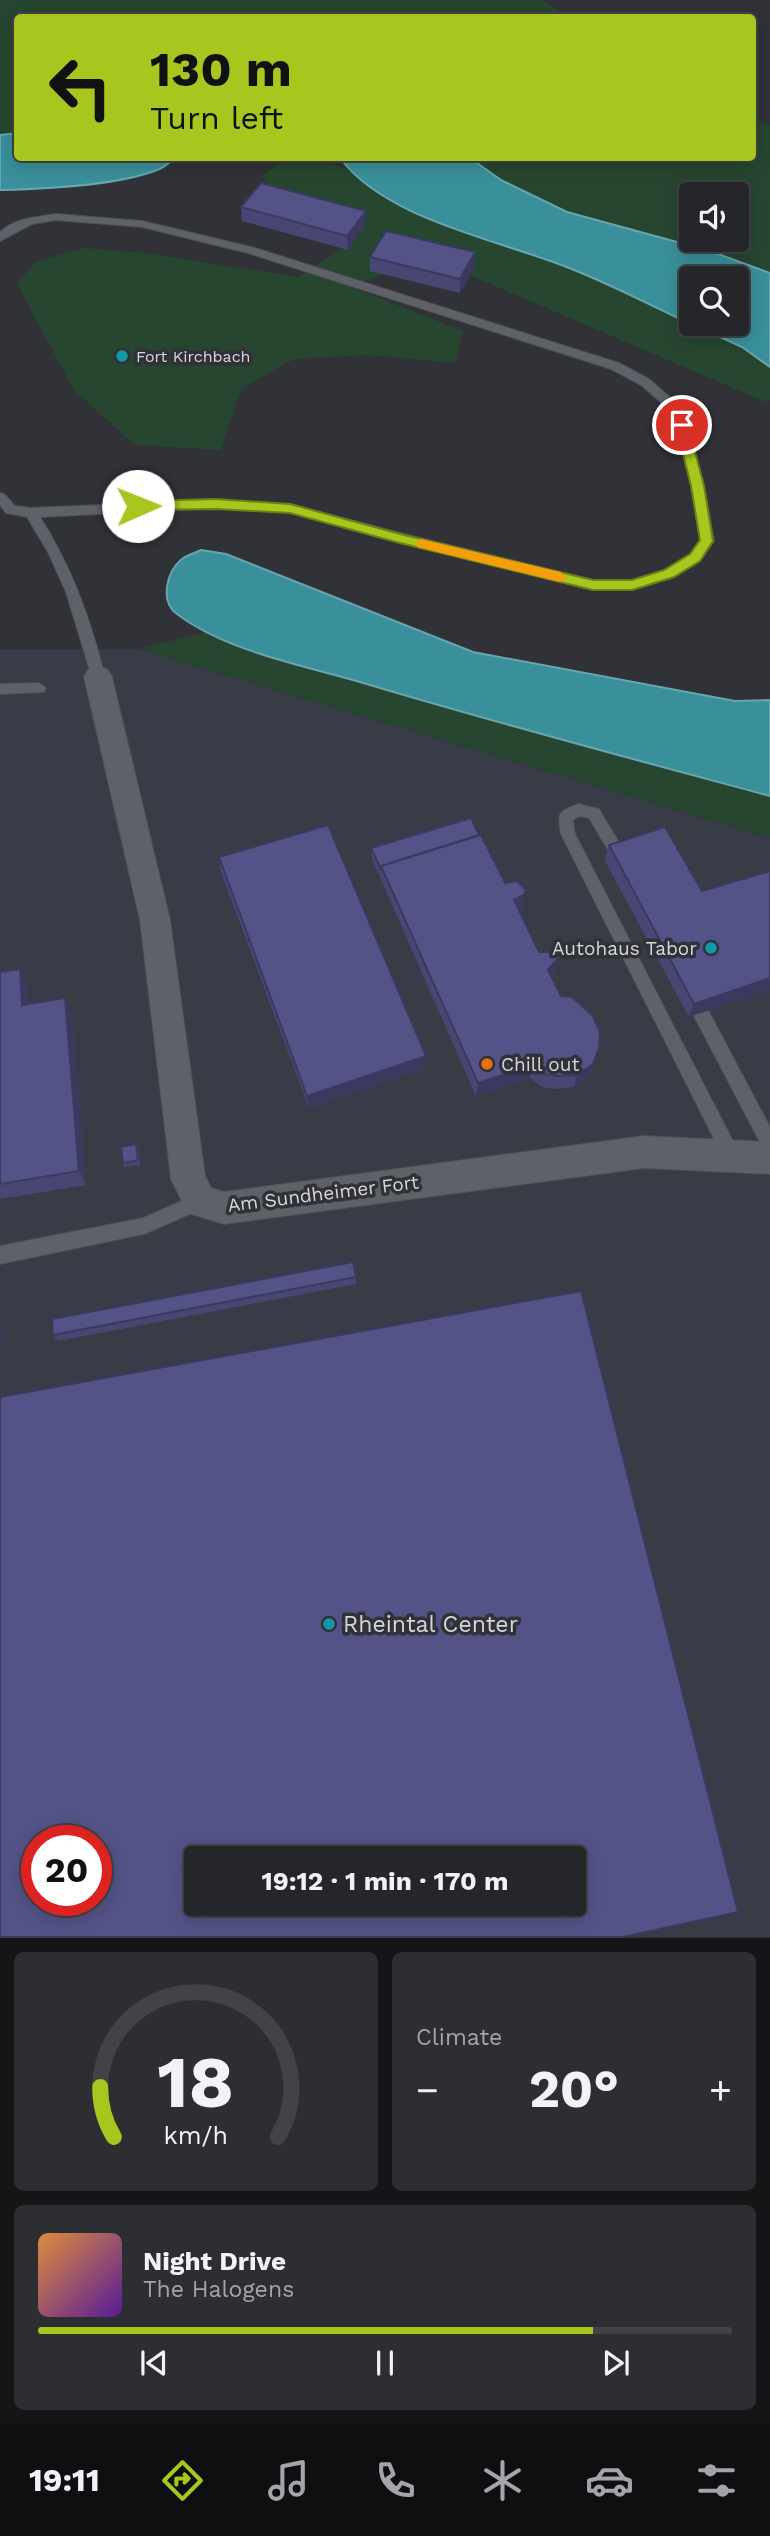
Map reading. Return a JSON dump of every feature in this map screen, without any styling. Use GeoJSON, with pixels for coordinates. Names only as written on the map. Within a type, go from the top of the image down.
{"type":"FeatureCollection","features":[{"type":"Feature","properties":{"kind":"street","name":"Am Sundheimer Fort"},"geometry":{"type":"LineString","coordinates":[[98,677],[155,920],[188,1179],[200,1201],[225,1208],[644,1152],[770,1158]]}},
{"type":"Feature","properties":{"kind":"lane"},"geometry":{"type":"LineString","coordinates":[[0,238],[9,230],[29,221],[55,217],[142,225],[251,250],[615,366],[645,382],[676,408],[688,443],[707,541],[695,558],[669,574],[632,585],[593,585],[290,508],[216,504],[31,513],[10,510],[0,497]]}},
{"type":"Feature","properties":{"kind":"lane"},"geometry":{"type":"LineString","coordinates":[[31,513],[65,569],[88,633],[98,677]]}},
{"type":"Feature","properties":{"kind":"lane"},"geometry":{"type":"LineString","coordinates":[[0,689],[39,688]]}},
{"type":"Feature","properties":{"kind":"lane"},"geometry":{"type":"LineString","coordinates":[[618,856],[594,813],[579,810],[565,817],[568,834],[731,1155]]}},
{"type":"Feature","properties":{"kind":"lane"},"geometry":{"type":"LineString","coordinates":[[701,1013],[770,1144]]}},
{"type":"Feature","properties":{"kind":"lane"},"geometry":{"type":"LineString","coordinates":[[0,1255],[144,1226],[200,1201]]}},
{"type":"Feature","properties":{"kind":"shaded area"},"geometry":{"type":"Polygon","coordinates":[[[139,649],[770,838],[770,1937],[0,1937],[0,650],[139,649]]]}},
{"type":"Feature","properties":{"kind":"green space"},"geometry":{"type":"Polygon","coordinates":[[[0,0],[542,0],[564,14],[14,14],[14,133],[0,135],[0,0]]]}},
{"type":"Feature","properties":{"kind":"green space"},"geometry":{"type":"Polygon","coordinates":[[[756,121],[770,125],[770,273],[713,252],[749,252],[749,182],[679,182],[679,243],[567,212],[501,180],[474,161],[756,161],[756,121]]]}},
{"type":"Feature","properties":{"kind":"green space"},"geometry":{"type":"Polygon","coordinates":[[[283,161],[314,161],[348,168],[386,200],[574,270],[679,318],[679,336],[718,336],[742,347],[770,367],[770,399],[766,402],[432,259],[349,286],[463,331],[455,363],[368,355],[294,359],[242,388],[221,450],[135,445],[74,390],[17,284],[35,262],[85,248],[144,253],[299,277],[356,239],[285,213],[262,175],[283,161]]]}},
{"type":"Feature","properties":{"kind":"green space"},"geometry":{"type":"Polygon","coordinates":[[[207,632],[263,654],[500,723],[770,796],[770,838],[139,649],[207,632]]]}},
{"type":"Feature","properties":{"kind":"water"},"geometry":{"type":"Polygon","coordinates":[[[14,133],[14,161],[172,161],[160,169],[102,183],[0,190],[0,135],[14,133]]]}},
{"type":"Feature","properties":{"kind":"water"},"geometry":{"type":"Polygon","coordinates":[[[343,161],[474,161],[501,180],[567,212],[679,243],[679,252],[713,252],[770,273],[770,367],[742,347],[718,336],[749,336],[749,266],[679,266],[679,318],[574,270],[448,226],[386,198],[361,180],[343,161]]]}},
{"type":"Feature","properties":{"kind":"water"},"geometry":{"type":"Polygon","coordinates":[[[201,550],[226,554],[473,652],[735,701],[770,700],[770,796],[290,663],[218,638],[177,614],[168,602],[167,586],[172,571],[182,559],[201,550]]]}},
{"type":"Feature","properties":{"kind":"building"},"geometry":{"type":"Polygon","coordinates":[[[261,183],[366,211],[347,236],[241,207],[261,183]]]}},
{"type":"Feature","properties":{"kind":"building"},"geometry":{"type":"Polygon","coordinates":[[[386,231],[475,252],[460,279],[370,257],[386,231]]]}},
{"type":"Feature","properties":{"kind":"building"},"geometry":{"type":"Polygon","coordinates":[[[471,818],[479,835],[381,866],[381,870],[371,848],[471,818]]]}},
{"type":"Feature","properties":{"kind":"building"},"geometry":{"type":"Polygon","coordinates":[[[328,825],[426,1056],[307,1096],[219,857],[328,825]]]}},
{"type":"Feature","properties":{"kind":"building","name":"Autohaus Tabor"},"geometry":{"type":"Polygon","coordinates":[[[665,827],[702,891],[770,871],[770,978],[694,1004],[609,845],[665,827]]]}},
{"type":"Feature","properties":{"kind":"building"},"geometry":{"type":"Polygon","coordinates":[[[481,835],[505,883],[517,881],[526,890],[524,895],[514,900],[539,952],[552,952],[558,958],[548,970],[561,996],[572,997],[593,1016],[600,1033],[599,1048],[593,1064],[577,1075],[544,1074],[532,1065],[478,1083],[381,866],[481,835]]]}},
{"type":"Feature","properties":{"kind":"building"},"geometry":{"type":"Polygon","coordinates":[[[20,969],[22,1005],[65,998],[79,1171],[0,1184],[0,972],[20,969]]]}},
{"type":"Feature","properties":{"kind":"building"},"geometry":{"type":"Polygon","coordinates":[[[136,1144],[138,1160],[123,1163],[121,1147],[136,1144]]]}},
{"type":"Feature","properties":{"kind":"building"},"geometry":{"type":"Polygon","coordinates":[[[353,1262],[356,1277],[53,1335],[52,1319],[353,1262]]]}},
{"type":"Feature","properties":{"kind":"building","name":"Rheintal Center"},"geometry":{"type":"Polygon","coordinates":[[[581,1291],[738,1912],[623,1937],[0,1937],[0,1397],[581,1291]]]}},
{"type":"Feature","properties":{"kind":"slow traffic"},"geometry":{"type":"LineString","coordinates":[[421,543],[560,577]]}},
{"type":"Feature","properties":{"kind":"place","name":"Fort Kirchbach"},"geometry":{"type":"Point","coordinates":[122,356]}},
{"type":"Feature","properties":{"kind":"place","name":"Autohaus Tabor"},"geometry":{"type":"Point","coordinates":[711,948]}},
{"type":"Feature","properties":{"kind":"place","name":"Chill out"},"geometry":{"type":"Point","coordinates":[487,1064]}},
{"type":"Feature","properties":{"kind":"place","name":"Rheintal Center"},"geometry":{"type":"Point","coordinates":[329,1624]}},
{"type":"Feature","properties":{"kind":"route"},"geometry":{"type":"LineString","coordinates":[[138,506],[216,504],[290,508],[593,585],[632,585],[669,574],[695,558],[707,541],[698,486],[682,425]]}}]}
